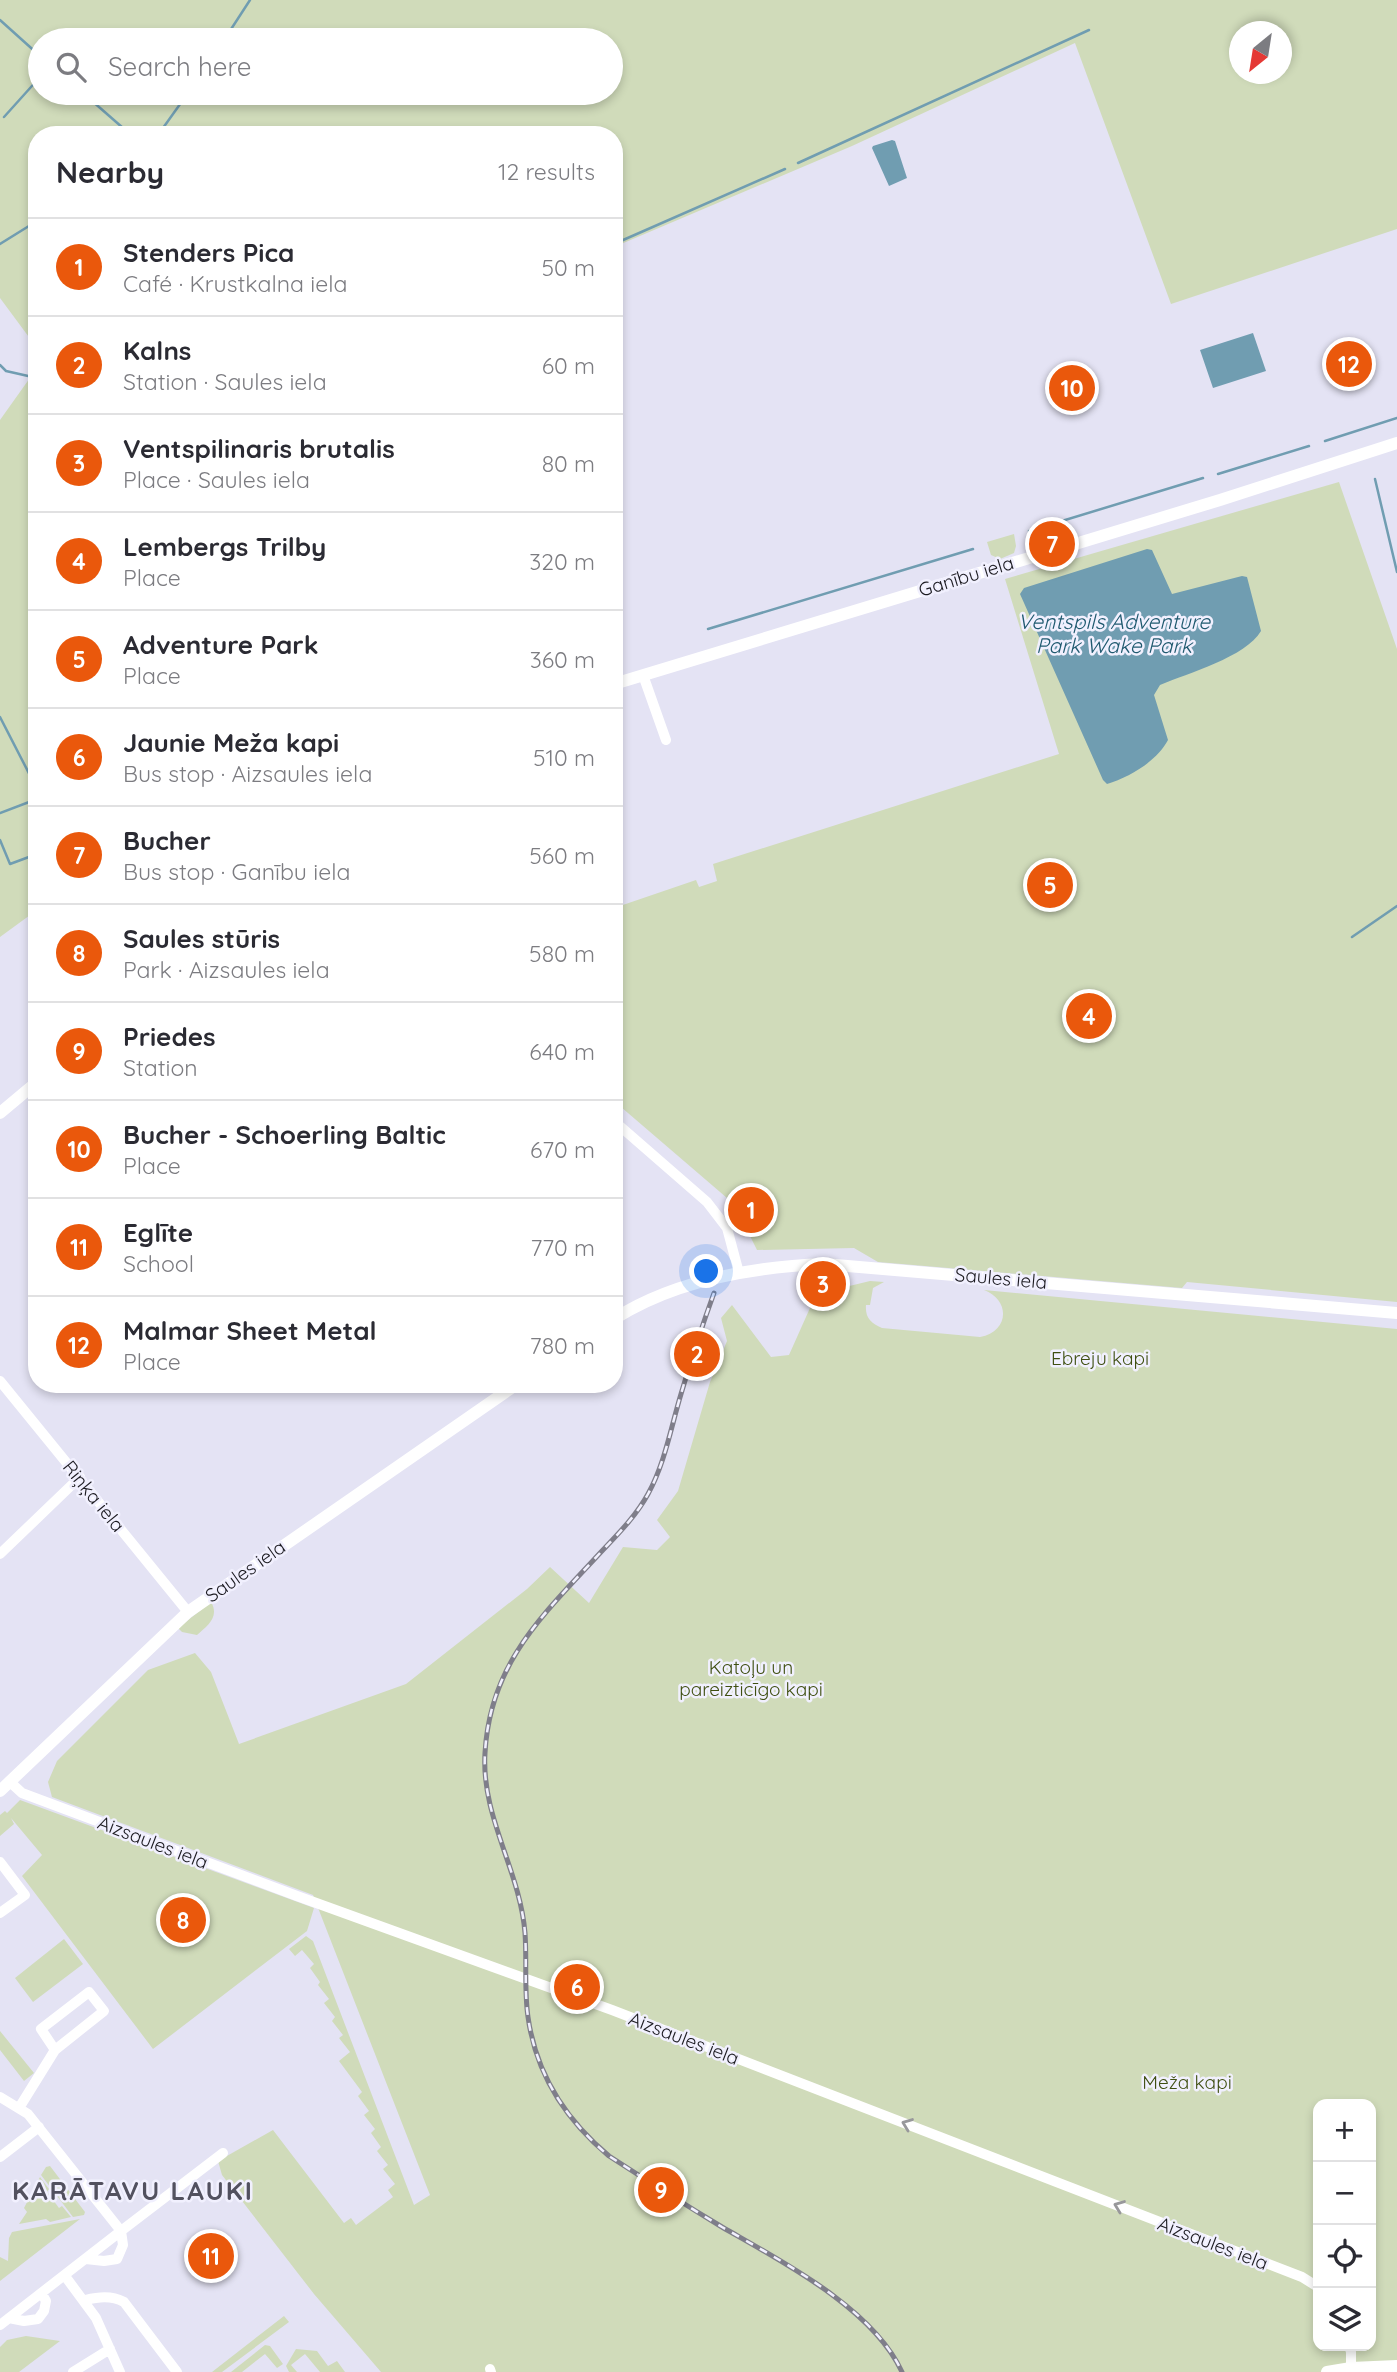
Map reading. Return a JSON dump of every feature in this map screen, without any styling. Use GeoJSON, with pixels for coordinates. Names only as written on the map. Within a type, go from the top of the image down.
{"type":"FeatureCollection","features":[{"type":"Feature","properties":{"kind":"street","name":"Ganību iela"},"geometry":{"type":"LineString","coordinates":[[623,681],[1220,500],[1397,443]]}},
{"type":"Feature","properties":{"kind":"street"},"geometry":{"type":"LineString","coordinates":[[643,675],[666,740]]}},
{"type":"Feature","properties":{"kind":"street"},"geometry":{"type":"LineString","coordinates":[[0,1113],[28,1090]]}},
{"type":"Feature","properties":{"kind":"street"},"geometry":{"type":"LineString","coordinates":[[623,1129],[707,1202],[727,1228],[739,1273]]}},
{"type":"Feature","properties":{"kind":"street","name":"Saules iela"},"geometry":{"type":"LineString","coordinates":[[623,1315],[682,1287],[739,1273],[824,1264],[1397,1313]]}},
{"type":"Feature","properties":{"kind":"street","name":"Riņķa iela"},"geometry":{"type":"LineString","coordinates":[[0,1381],[188,1612]]}},
{"type":"Feature","properties":{"kind":"street","name":"Saules iela"},"geometry":{"type":"LineString","coordinates":[[5,1786],[188,1612],[504,1393]]}},
{"type":"Feature","properties":{"kind":"street"},"geometry":{"type":"LineString","coordinates":[[0,1554],[80,1478]]}},
{"type":"Feature","properties":{"kind":"street","name":"Aizsaules iela"},"geometry":{"type":"LineString","coordinates":[[5,1786],[296,1896],[612,2010],[1302,2277],[1313,2284]]}},
{"type":"Feature","properties":{"kind":"street"},"geometry":{"type":"LineString","coordinates":[[0,1861],[25,1895],[0,1913]]}},
{"type":"Feature","properties":{"kind":"street"},"geometry":{"type":"LineString","coordinates":[[19,2108],[55,2050],[104,2011],[89,1992],[41,2029],[55,2050]]}},
{"type":"Feature","properties":{"kind":"street"},"geometry":{"type":"LineString","coordinates":[[3,2101],[29,2114],[121,2231],[123,2245],[117,2259],[86,2259]]}},
{"type":"Feature","properties":{"kind":"street"},"geometry":{"type":"LineString","coordinates":[[0,2157],[39,2127]]}},
{"type":"Feature","properties":{"kind":"street"},"geometry":{"type":"LineString","coordinates":[[4,2321],[223,2153]]}},
{"type":"Feature","properties":{"kind":"street"},"geometry":{"type":"LineString","coordinates":[[65,2276],[96,2318],[120,2372]]}},
{"type":"Feature","properties":{"kind":"street"},"geometry":{"type":"LineString","coordinates":[[4,2321],[38,2319],[44,2311],[46,2301],[42,2294]]}},
{"type":"Feature","properties":{"kind":"street"},"geometry":{"type":"LineString","coordinates":[[85,2300],[116,2297],[124,2302],[177,2372]]}},
{"type":"Feature","properties":{"kind":"street"},"geometry":{"type":"LineString","coordinates":[[73,2372],[110,2349]]}},
{"type":"Feature","properties":{"kind":"street"},"geometry":{"type":"LineString","coordinates":[[1349,2351],[1351,2368]]}},
{"type":"Feature","properties":{"kind":"street"},"geometry":{"type":"LineString","coordinates":[[1327,2372],[1397,2366]]}},
{"type":"Feature","properties":{"kind":"green space"},"geometry":{"type":"Polygon","coordinates":[[[0,0],[1397,0],[1397,229],[1171,304],[1075,43],[852,146],[623,243],[623,126],[28,126],[28,336],[0,298],[0,0]]]}},
{"type":"Feature","properties":{"kind":"green space"},"geometry":{"type":"Polygon","coordinates":[[[28,381],[28,917],[0,937],[0,420],[28,381]]]}},
{"type":"Feature","properties":{"kind":"green space"},"geometry":{"type":"Polygon","coordinates":[[[1339,482],[1397,649],[1397,1302],[1187,1282],[1182,1288],[878,1262],[854,1248],[757,1250],[734,1204],[623,1109],[623,905],[696,880],[699,887],[717,881],[713,864],[1059,754],[1005,579],[1339,482]]]}},
{"type":"Feature","properties":{"kind":"green space"},"geometry":{"type":"Polygon","coordinates":[[[1014,534],[1014,553],[1000,559],[991,555],[987,542],[1014,534]]]}},
{"type":"Feature","properties":{"kind":"green space"},"geometry":{"type":"Polygon","coordinates":[[[870,1281],[884,1282],[873,1288],[870,1305],[866,1305],[868,1317],[878,1326],[980,1337],[997,1329],[1003,1315],[999,1301],[984,1290],[1397,1329],[1397,2372],[381,2372],[314,2294],[222,2175],[218,2161],[273,2130],[344,2223],[351,2218],[356,2225],[393,2197],[388,2190],[395,2184],[383,2169],[388,2165],[377,2151],[381,2147],[371,2133],[375,2129],[364,2115],[369,2111],[358,2096],[362,2092],[339,2061],[350,2052],[339,2038],[343,2035],[332,2021],[335,2017],[324,2003],[329,1999],[310,1968],[314,1964],[302,1950],[295,1956],[289,1949],[306,1936],[313,1941],[414,2205],[430,2195],[313,1895],[52,1797],[48,1782],[57,1761],[148,1670],[195,1653],[211,1672],[239,1744],[406,1684],[527,1589],[550,1567],[589,1603],[623,1547],[657,1550],[670,1537],[657,1520],[678,1491],[710,1382],[727,1341],[721,1318],[732,1305],[771,1357],[789,1355],[814,1299],[833,1290],[870,1281]]]}},
{"type":"Feature","properties":{"kind":"green space"},"geometry":{"type":"Polygon","coordinates":[[[211,1602],[213,1617],[197,1635],[182,1632],[178,1628],[211,1602]]]}},
{"type":"Feature","properties":{"kind":"green space"},"geometry":{"type":"Polygon","coordinates":[[[20,1800],[314,1908],[307,1931],[153,2049],[22,1876],[42,1855],[11,1818],[14,1824],[0,1836],[0,1815],[5,1811],[7,1813],[20,1800]]]}},
{"type":"Feature","properties":{"kind":"green space"},"geometry":{"type":"Polygon","coordinates":[[[64,1939],[83,1964],[33,2002],[15,1978],[64,1939]]]}},
{"type":"Feature","properties":{"kind":"green space"},"geometry":{"type":"Polygon","coordinates":[[[0,2031],[34,2073],[24,2081],[0,2050],[0,2031]]]}},
{"type":"Feature","properties":{"kind":"green space"},"geometry":{"type":"Polygon","coordinates":[[[50,2166],[85,2212],[84,2215],[73,2217],[41,2175],[46,2167],[50,2166]]]}},
{"type":"Feature","properties":{"kind":"green space"},"geometry":{"type":"Polygon","coordinates":[[[40,2177],[59,2208],[62,2206],[71,2217],[50,2222],[46,2219],[19,2224],[27,2212],[24,2208],[40,2177]]]}},
{"type":"Feature","properties":{"kind":"green space"},"geometry":{"type":"Polygon","coordinates":[[[80,2219],[0,2281],[0,2257],[8,2261],[9,2238],[12,2232],[80,2219]]]}},
{"type":"Feature","properties":{"kind":"green space"},"geometry":{"type":"Polygon","coordinates":[[[284,2316],[289,2322],[222,2372],[212,2372],[284,2316]]]}},
{"type":"Feature","properties":{"kind":"green space"},"geometry":{"type":"Polygon","coordinates":[[[26,2336],[60,2341],[19,2372],[0,2372],[0,2347],[7,2340],[26,2336]]]}},
{"type":"Feature","properties":{"kind":"green space"},"geometry":{"type":"Polygon","coordinates":[[[265,2345],[270,2346],[283,2364],[277,2368],[265,2354],[242,2372],[231,2372],[265,2345]]]}},
{"type":"Feature","properties":{"kind":"green space"},"geometry":{"type":"Polygon","coordinates":[[[296,2349],[317,2351],[328,2366],[337,2361],[345,2372],[320,2372],[305,2354],[291,2365],[297,2372],[289,2372],[286,2366],[296,2349]]]}},
{"type":"Feature","properties":{"kind":"water"},"geometry":{"type":"Polygon","coordinates":[[[895,141],[907,178],[889,186],[872,148],[895,141]]]}},
{"type":"Feature","properties":{"kind":"water"},"geometry":{"type":"Polygon","coordinates":[[[1253,333],[1266,371],[1213,388],[1200,350],[1253,333]]]}},
{"type":"Feature","properties":{"kind":"water","name":"Ventspils Adventure Park Wake Park"},"geometry":{"type":"Polygon","coordinates":[[[1147,549],[1152,550],[1172,594],[1247,577],[1261,631],[1243,649],[1230,656],[1160,685],[1154,695],[1168,740],[1157,755],[1142,767],[1107,784],[1020,594],[1024,588],[1147,549]]]}},
{"type":"Feature","properties":{"kind":"waterway"},"geometry":{"type":"LineString","coordinates":[[232,28],[250,0]]}},
{"type":"Feature","properties":{"kind":"waterway"},"geometry":{"type":"LineString","coordinates":[[0,20],[28,45]]}},
{"type":"Feature","properties":{"kind":"waterway"},"geometry":{"type":"LineString","coordinates":[[798,163],[1089,30]]}},
{"type":"Feature","properties":{"kind":"waterway"},"geometry":{"type":"LineString","coordinates":[[4,117],[28,90]]}},
{"type":"Feature","properties":{"kind":"waterway"},"geometry":{"type":"LineString","coordinates":[[97,105],[121,126]]}},
{"type":"Feature","properties":{"kind":"waterway"},"geometry":{"type":"LineString","coordinates":[[164,126],[179,105]]}},
{"type":"Feature","properties":{"kind":"waterway"},"geometry":{"type":"LineString","coordinates":[[623,240],[785,169]]}},
{"type":"Feature","properties":{"kind":"waterway"},"geometry":{"type":"LineString","coordinates":[[0,244],[28,227]]}},
{"type":"Feature","properties":{"kind":"waterway"},"geometry":{"type":"LineString","coordinates":[[0,365],[6,371],[28,376]]}},
{"type":"Feature","properties":{"kind":"waterway"},"geometry":{"type":"LineString","coordinates":[[1325,441],[1397,418]]}},
{"type":"Feature","properties":{"kind":"waterway"},"geometry":{"type":"LineString","coordinates":[[1218,474],[1309,446]]}},
{"type":"Feature","properties":{"kind":"waterway"},"geometry":{"type":"LineString","coordinates":[[1029,531],[1203,478]]}},
{"type":"Feature","properties":{"kind":"waterway"},"geometry":{"type":"LineString","coordinates":[[1375,479],[1397,572]]}},
{"type":"Feature","properties":{"kind":"waterway"},"geometry":{"type":"LineString","coordinates":[[708,629],[973,549]]}},
{"type":"Feature","properties":{"kind":"waterway"},"geometry":{"type":"LineString","coordinates":[[0,717],[28,771]]}},
{"type":"Feature","properties":{"kind":"waterway"},"geometry":{"type":"LineString","coordinates":[[0,813],[28,802]]}},
{"type":"Feature","properties":{"kind":"waterway"},"geometry":{"type":"LineString","coordinates":[[0,840],[10,864],[28,857]]}},
{"type":"Feature","properties":{"kind":"waterway"},"geometry":{"type":"LineString","coordinates":[[1352,937],[1397,906]]}},
{"type":"Feature","properties":{"kind":"railway"},"geometry":{"type":"LineString","coordinates":[[714,1293],[654,1482],[638,1510],[541,1619],[509,1666],[497,1692],[489,1721],[485,1777],[495,1821],[522,1910],[527,2007],[532,2038],[555,2094],[579,2127],[609,2156],[797,2271],[848,2307],[870,2327],[902,2372]]}},
{"type":"Feature","properties":{"kind":"place","name":"Malmar Sheet Metal"},"geometry":{"type":"Point","coordinates":[1349,364]}},
{"type":"Feature","properties":{"kind":"place","name":"Bucher - Schoerling Baltic"},"geometry":{"type":"Point","coordinates":[1072,388]}},
{"type":"Feature","properties":{"kind":"place","name":"Bucher"},"geometry":{"type":"Point","coordinates":[1052,544]}},
{"type":"Feature","properties":{"kind":"place","name":"Adventure Park"},"geometry":{"type":"Point","coordinates":[1050,885]}},
{"type":"Feature","properties":{"kind":"place","name":"Lembergs Trilby"},"geometry":{"type":"Point","coordinates":[1089,1016]}},
{"type":"Feature","properties":{"kind":"place","name":"Stenders Pica"},"geometry":{"type":"Point","coordinates":[751,1210]}},
{"type":"Feature","properties":{"kind":"place","name":"Ventspilinaris brutalis"},"geometry":{"type":"Point","coordinates":[823,1284]}},
{"type":"Feature","properties":{"kind":"place","name":"Kalns"},"geometry":{"type":"Point","coordinates":[697,1354]}},
{"type":"Feature","properties":{"kind":"place","name":"Saules stūris"},"geometry":{"type":"Point","coordinates":[183,1920]}},
{"type":"Feature","properties":{"kind":"place","name":"Jaunie Meža kapi"},"geometry":{"type":"Point","coordinates":[577,1987]}},
{"type":"Feature","properties":{"kind":"place","name":"Priedes"},"geometry":{"type":"Point","coordinates":[661,2190]}},
{"type":"Feature","properties":{"kind":"place","name":"Eglīte"},"geometry":{"type":"Point","coordinates":[211,2256]}},
{"type":"Feature","properties":{"kind":"district","name":"KARĀTAVU LAUKI"},"geometry":{"type":"Point","coordinates":[133,2190]}},
{"type":"Feature","properties":{"kind":"park label","name":"Ebreju kapi"},"geometry":{"type":"Point","coordinates":[1100,1358]}},
{"type":"Feature","properties":{"kind":"park label","name":"Katoļu un pareizticīgo kapi"},"geometry":{"type":"Point","coordinates":[751,1678]}},
{"type":"Feature","properties":{"kind":"park label","name":"Meža kapi"},"geometry":{"type":"Point","coordinates":[1187,2082]}}]}
